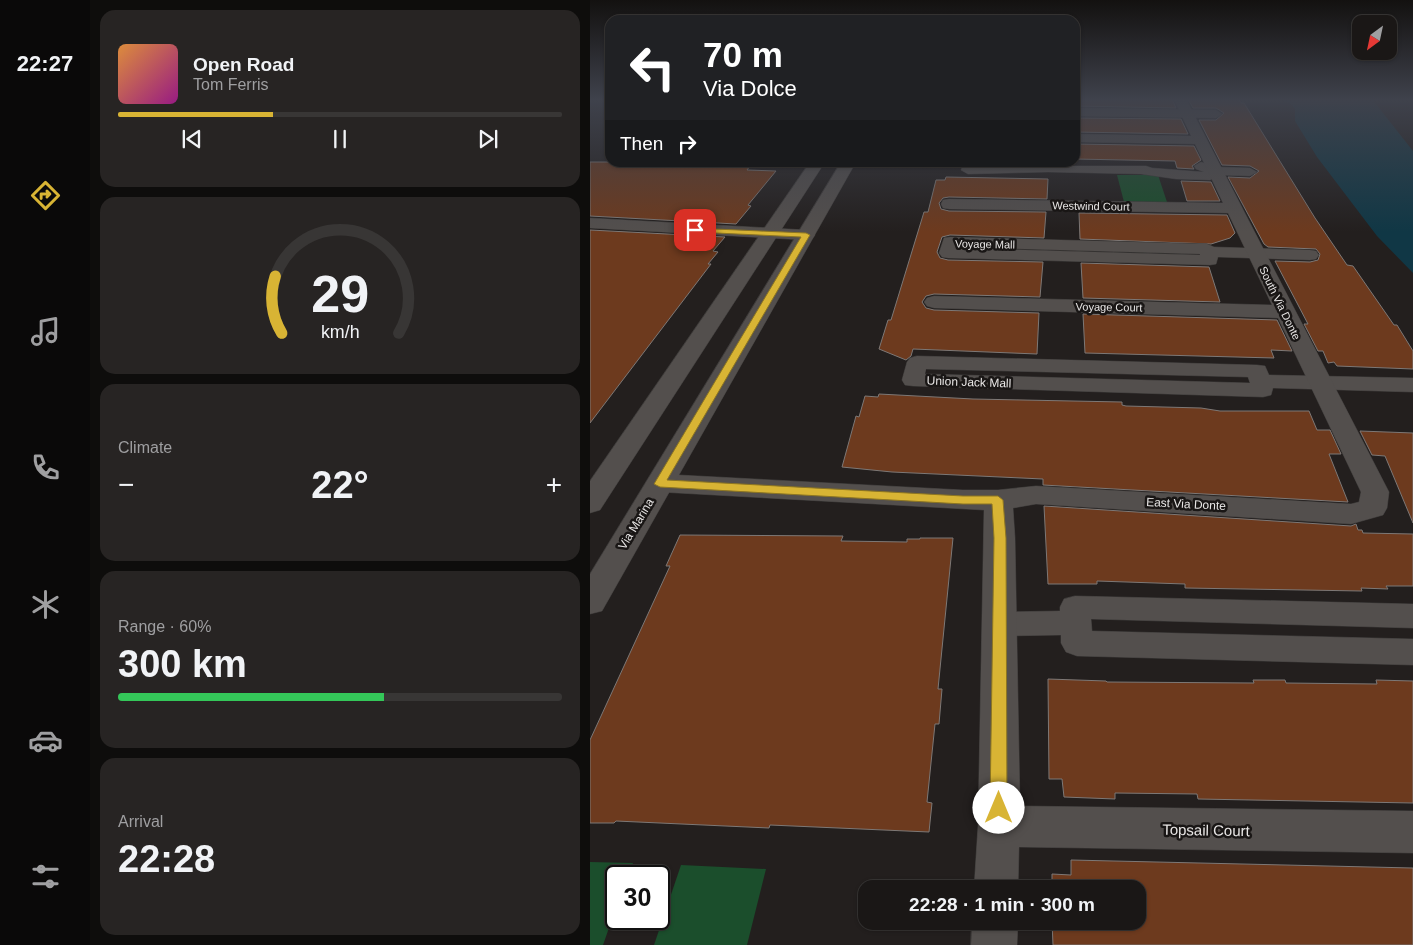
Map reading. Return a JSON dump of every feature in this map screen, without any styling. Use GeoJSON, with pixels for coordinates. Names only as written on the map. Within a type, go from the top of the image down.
{"type":"FeatureCollection","features":[{"type":"Feature","properties":{"kind":"street","name":"South Via Donte"},"geometry":{"type":"LineString","coordinates":[[1202,143],[1375,492],[1373,508]]}},
{"type":"Feature","properties":{"kind":"street"},"geometry":{"type":"LineString","coordinates":[[590,503],[815,167]]}},
{"type":"Feature","properties":{"kind":"street","name":"Via Marina"},"geometry":{"type":"LineString","coordinates":[[590,602],[846,167]]}},
{"type":"Feature","properties":{"kind":"street"},"geometry":{"type":"LineString","coordinates":[[1011,169],[1146,170],[1147,172],[1176,173],[1176,175],[1210,176],[1216,171],[1250,172]]}},
{"type":"Feature","properties":{"kind":"street","name":"Westwind Court"},"geometry":{"type":"LineString","coordinates":[[949,204],[1233,208]]}},
{"type":"Feature","properties":{"kind":"street"},"geometry":{"type":"LineString","coordinates":[[590,223],[806,235]]}},
{"type":"Feature","properties":{"kind":"street","name":"Voyage Mall"},"geometry":{"type":"LineString","coordinates":[[950,242],[1207,248],[1208,252],[1210,260],[948,253],[950,242]]}},
{"type":"Feature","properties":{"kind":"street","name":"Voyage Mall"},"geometry":{"type":"LineString","coordinates":[[1208,252],[1310,255]]}},
{"type":"Feature","properties":{"kind":"street","name":"Voyage Court"},"geometry":{"type":"LineString","coordinates":[[934,302],[1284,312]]}},
{"type":"Feature","properties":{"kind":"street","name":"Union Jack Mall"},"geometry":{"type":"LineString","coordinates":[[917,362],[1257,371],[1260,381],[1263,390],[913,380],[917,362]]}},
{"type":"Feature","properties":{"kind":"street","name":"Union Jack Mall"},"geometry":{"type":"LineString","coordinates":[[1260,381],[1413,385]]}},
{"type":"Feature","properties":{"kind":"street","name":"East Via Donte"},"geometry":{"type":"LineString","coordinates":[[660,484],[963,500],[998,500],[1036,495],[1351,514],[1373,508]]}},
{"type":"Feature","properties":{"kind":"street"},"geometry":{"type":"LineString","coordinates":[[996,880],[1000,624],[998,500]]}},
{"type":"Feature","properties":{"kind":"street"},"geometry":{"type":"LineString","coordinates":[[1413,616],[1075,607],[1077,643],[1413,652]]}},
{"type":"Feature","properties":{"kind":"street"},"geometry":{"type":"LineString","coordinates":[[1000,624],[1076,623]]}},
{"type":"Feature","properties":{"kind":"street","name":"Topsail Court"},"geometry":{"type":"LineString","coordinates":[[998,826],[1413,832]]}},
{"type":"Feature","properties":{"kind":"street"},"geometry":{"type":"LineString","coordinates":[[994,945],[995,930]]}},
{"type":"Feature","properties":{"kind":"green space"},"geometry":{"type":"Polygon","coordinates":[[[1117,175],[1158,175],[1167,202],[1124,202],[1117,175]]]}},
{"type":"Feature","properties":{"kind":"green space"},"geometry":{"type":"Polygon","coordinates":[[[590,862],[633,863],[632,865],[605,865],[605,930],[608,930],[603,945],[590,945],[590,862]]]}},
{"type":"Feature","properties":{"kind":"green space"},"geometry":{"type":"Polygon","coordinates":[[[681,865],[766,869],[747,945],[654,945],[659,930],[670,930],[670,898],[681,865]]]}},
{"type":"Feature","properties":{"kind":"water"},"geometry":{"type":"Polygon","coordinates":[[[1309,143],[1407,143],[1413,151],[1413,273],[1377,236],[1309,143]]]}},
{"type":"Feature","properties":{"kind":"building"},"geometry":{"type":"Polygon","coordinates":[[[1211,143],[1269,143],[1315,218],[1347,265],[1353,266],[1394,325],[1397,325],[1413,351],[1413,369],[1337,366],[1334,362],[1328,363],[1323,351],[1318,351],[1304,324],[1308,324],[1275,261],[1310,262],[1318,260],[1320,254],[1316,249],[1268,247],[1264,244],[1228,177],[1250,178],[1259,171],[1250,166],[1222,165],[1211,143]]]}},
{"type":"Feature","properties":{"kind":"building"},"geometry":{"type":"Polygon","coordinates":[[[1080,144],[1194,146],[1201,160],[1192,166],[1194,169],[1177,168],[1175,161],[1080,159],[1080,144]]]}},
{"type":"Feature","properties":{"kind":"building"},"geometry":{"type":"Polygon","coordinates":[[[590,162],[605,162],[605,167],[749,167],[747,170],[776,171],[748,205],[751,206],[736,224],[590,216],[590,162]]]}},
{"type":"Feature","properties":{"kind":"building"},"geometry":{"type":"Polygon","coordinates":[[[946,177],[1048,179],[1047,199],[949,197],[943,198],[939,203],[941,209],[949,211],[1046,212],[1044,238],[950,235],[942,237],[937,252],[940,258],[948,260],[1043,262],[1040,297],[934,294],[926,296],[922,302],[926,308],[934,310],[1039,313],[1037,354],[913,349],[911,356],[906,360],[879,349],[888,320],[891,320],[924,212],[928,212],[936,180],[945,180],[946,177]]]}},
{"type":"Feature","properties":{"kind":"building"},"geometry":{"type":"Polygon","coordinates":[[[1181,181],[1211,182],[1220,201],[1187,201],[1181,181]]]}},
{"type":"Feature","properties":{"kind":"building"},"geometry":{"type":"Polygon","coordinates":[[[1079,213],[1227,215],[1235,233],[1230,238],[1211,244],[1080,239],[1079,213]]]}},
{"type":"Feature","properties":{"kind":"building"},"geometry":{"type":"Polygon","coordinates":[[[590,230],[725,237],[713,251],[718,252],[708,264],[711,264],[590,423],[590,230]]]}},
{"type":"Feature","properties":{"kind":"building"},"geometry":{"type":"Polygon","coordinates":[[[1081,263],[1209,267],[1220,302],[1083,298],[1081,263]]]}},
{"type":"Feature","properties":{"kind":"building"},"geometry":{"type":"Polygon","coordinates":[[[1083,314],[1277,320],[1292,351],[1271,350],[1274,358],[1085,353],[1083,314]]]}},
{"type":"Feature","properties":{"kind":"building"},"geometry":{"type":"Polygon","coordinates":[[[879,394],[973,399],[1122,402],[1122,405],[1126,406],[1201,408],[1220,411],[1309,411],[1317,430],[1330,430],[1341,454],[1329,454],[1348,502],[1043,485],[1043,479],[892,472],[842,467],[856,416],[859,417],[865,396],[878,397],[879,394]]]}},
{"type":"Feature","properties":{"kind":"building"},"geometry":{"type":"Polygon","coordinates":[[[1360,431],[1413,433],[1413,523],[1385,456],[1372,455],[1360,431]]]}},
{"type":"Feature","properties":{"kind":"building"},"geometry":{"type":"Polygon","coordinates":[[[1044,506],[1351,526],[1356,524],[1358,530],[1362,530],[1363,533],[1413,534],[1413,586],[1386,586],[1388,589],[1361,588],[1362,591],[1185,588],[1185,584],[1097,581],[1097,584],[1048,584],[1044,506]]]}},
{"type":"Feature","properties":{"kind":"building"},"geometry":{"type":"Polygon","coordinates":[[[680,535],[843,536],[841,541],[907,542],[907,539],[953,538],[938,689],[942,689],[939,724],[935,724],[927,802],[932,803],[929,832],[770,825],[769,828],[616,821],[614,823],[590,823],[590,740],[670,566],[666,566],[680,535]]]}},
{"type":"Feature","properties":{"kind":"building"},"geometry":{"type":"Polygon","coordinates":[[[1048,679],[1107,682],[1254,683],[1253,680],[1285,680],[1286,683],[1377,684],[1376,680],[1413,681],[1413,803],[1198,799],[1197,794],[1115,793],[1115,799],[1064,797],[1062,779],[1049,779],[1048,679]]]}},
{"type":"Feature","properties":{"kind":"building"},"geometry":{"type":"Polygon","coordinates":[[[1071,860],[1413,868],[1413,945],[1053,945],[1052,930],[1146,930],[1146,880],[1052,880],[1052,874],[1071,875],[1071,860]]]}},
{"type":"Feature","properties":{"kind":"route"},"geometry":{"type":"LineString","coordinates":[[695,230],[806,235],[660,484],[770,488],[963,500],[998,500],[1000,538],[999,808]]}}]}
